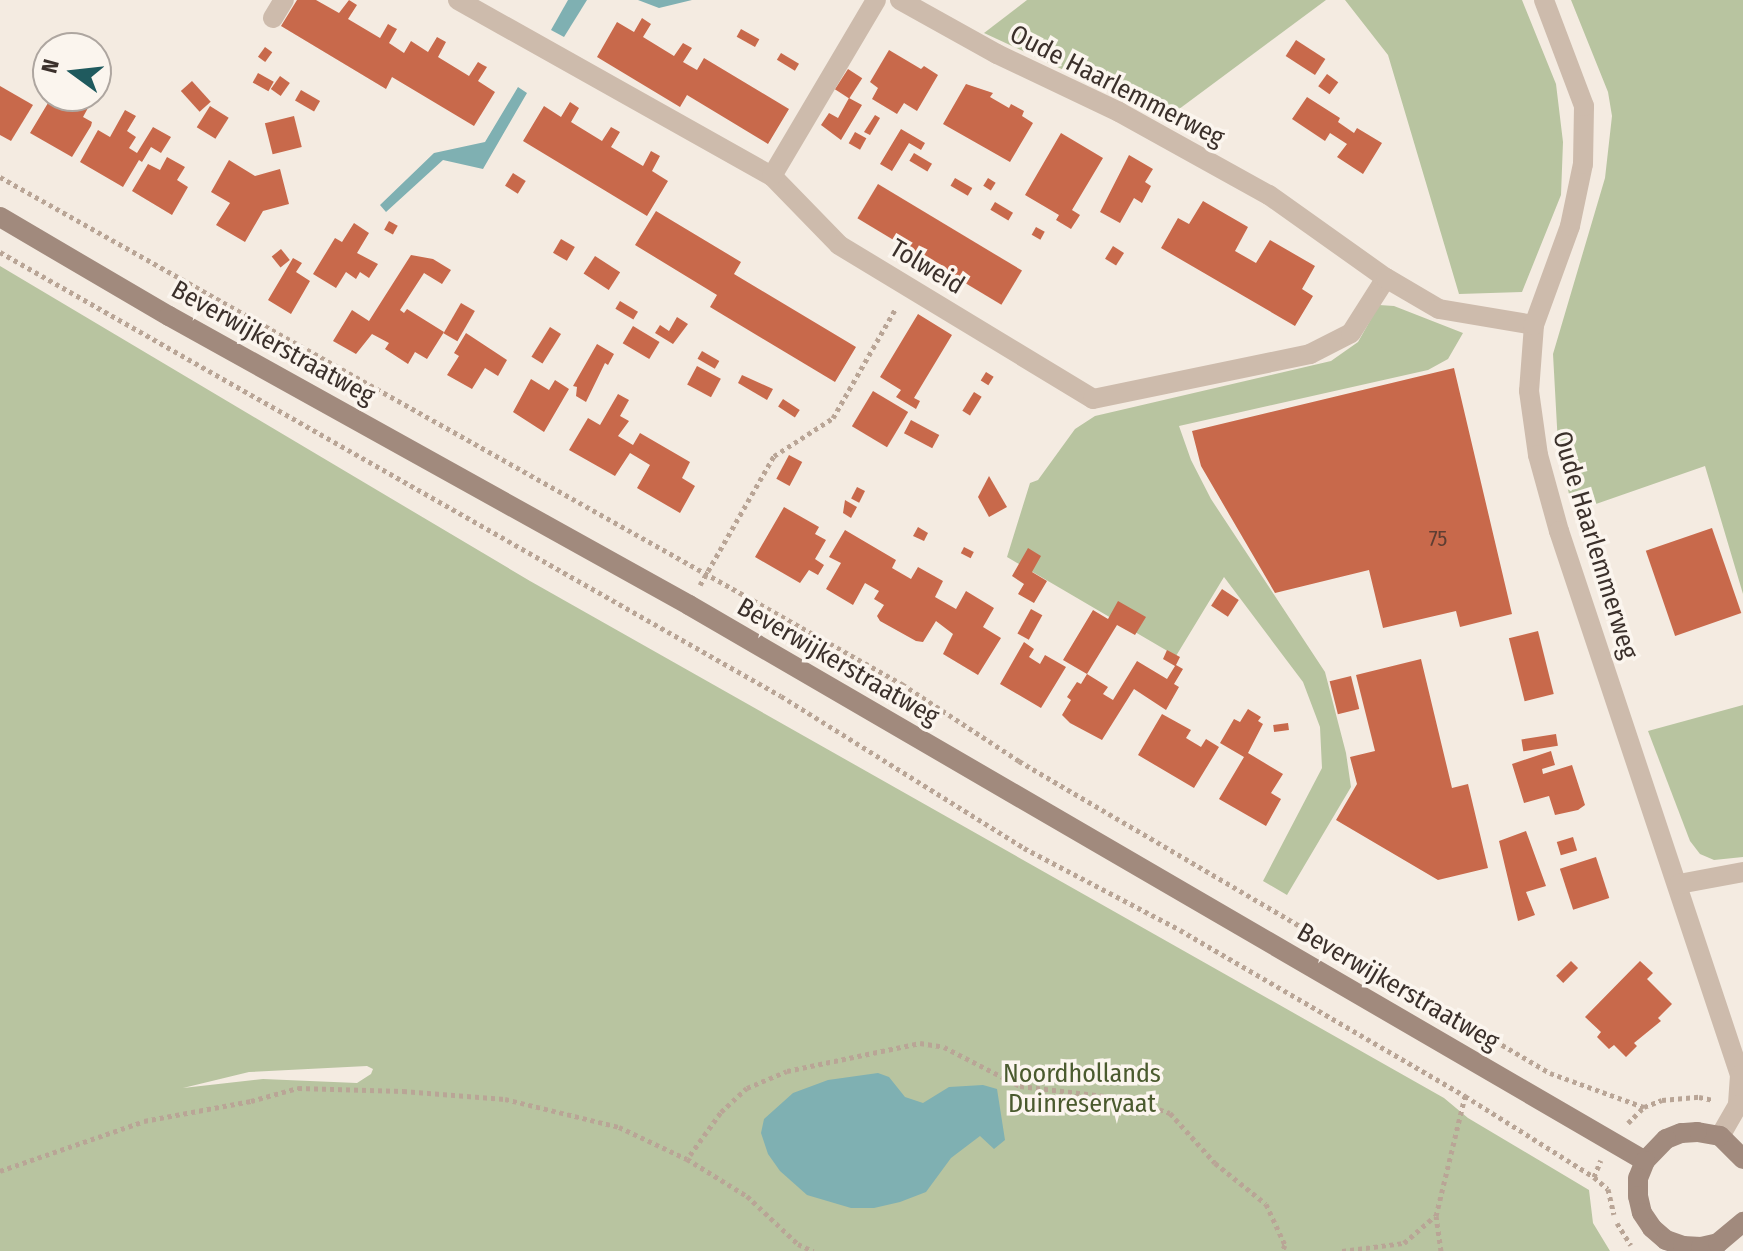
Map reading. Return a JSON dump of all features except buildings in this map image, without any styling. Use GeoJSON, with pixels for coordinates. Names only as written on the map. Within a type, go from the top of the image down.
{"type":"FeatureCollection","features":[{"type":"Feature","properties":{"kind":"main road","name":"Beverwijkerstraatweg"},"geometry":{"type":"LineString","coordinates":[[0,217],[169,316],[689,605],[1645,1161]]}},
{"type":"Feature","properties":{"kind":"main road"},"geometry":{"type":"LineString","coordinates":[[1743,1159],[1720,1136],[1681,1133],[1666,1139],[1645,1161],[1638,1178],[1642,1213],[1666,1240],[1701,1247],[1718,1243],[1743,1222]]}},
{"type":"Feature","properties":{"kind":"street"},"geometry":{"type":"LineString","coordinates":[[273,18],[284,0]]}},
{"type":"Feature","properties":{"kind":"street","name":"Tolweid"},"geometry":{"type":"LineString","coordinates":[[458,0],[772,176],[839,245],[1093,399],[1310,354],[1351,333],[1386,278]]}},
{"type":"Feature","properties":{"kind":"street"},"geometry":{"type":"LineString","coordinates":[[772,176],[876,0]]}},
{"type":"Feature","properties":{"kind":"street","name":"Oude Haarlemmerweg"},"geometry":{"type":"LineString","coordinates":[[900,0],[997,54],[1119,112],[1269,195],[1386,278],[1439,309],[1534,325],[1529,391],[1538,455],[1564,546],[1679,884],[1740,1075],[1738,1105],[1720,1136]]}},
{"type":"Feature","properties":{"kind":"street"},"geometry":{"type":"LineString","coordinates":[[1534,325],[1570,226],[1583,164],[1584,106],[1544,0]]}},
{"type":"Feature","properties":{"kind":"street"},"geometry":{"type":"LineString","coordinates":[[1679,884],[1743,872]]}},
{"type":"Feature","properties":{"kind":"path","name":"Beverwijkerstraatweg"},"geometry":{"type":"LineString","coordinates":[[0,177],[902,684],[1032,769],[1550,1073],[1644,1107]]}},
{"type":"Feature","properties":{"kind":"path"},"geometry":{"type":"LineString","coordinates":[[0,252],[781,696],[1024,848],[1180,930],[1465,1096],[1594,1177]]}},
{"type":"Feature","properties":{"kind":"path"},"geometry":{"type":"LineString","coordinates":[[706,576],[774,456],[833,418],[909,286]]}},
{"type":"Feature","properties":{"kind":"path"},"geometry":{"type":"LineString","coordinates":[[690,1155],[721,1112],[747,1088],[787,1071],[920,1043],[944,1047],[1020,1086],[1129,1099],[1170,1113],[1215,1163],[1266,1204],[1285,1245],[1282,1251]]}},
{"type":"Feature","properties":{"kind":"path"},"geometry":{"type":"LineString","coordinates":[[0,1171],[144,1121],[251,1101],[298,1088],[403,1091],[505,1099],[619,1127],[687,1159],[747,1196],[798,1244],[813,1251]]}},
{"type":"Feature","properties":{"kind":"path"},"geometry":{"type":"LineString","coordinates":[[1441,1251],[1436,1216],[1465,1096]]}},
{"type":"Feature","properties":{"kind":"path"},"geometry":{"type":"LineString","coordinates":[[1342,1251],[1404,1243],[1436,1216]]}},
{"type":"Feature","properties":{"kind":"green space"},"geometry":{"type":"Polygon","coordinates":[[[1027,0],[1326,0],[1167,118],[984,33],[1027,0]]]}},
{"type":"Feature","properties":{"kind":"green space"},"geometry":{"type":"Polygon","coordinates":[[[1345,0],[1522,0],[1556,84],[1563,142],[1561,195],[1522,292],[1459,294],[1388,55],[1345,0]]]}},
{"type":"Feature","properties":{"kind":"green space"},"geometry":{"type":"Polygon","coordinates":[[[1571,0],[1743,0],[1743,594],[1705,466],[1573,512],[1558,445],[1553,354],[1605,178],[1612,116],[1608,92],[1571,0]]]}},
{"type":"Feature","properties":{"kind":"green space","name":"Noordhollands Duinreservaat"},"geometry":{"type":"Polygon","coordinates":[[[0,266],[530,581],[1444,1098],[1468,1118],[1589,1190],[1593,1223],[1610,1251],[0,1251],[0,266]],[[367,1066],[249,1072],[183,1088],[263,1079],[357,1083],[371,1074],[373,1069],[367,1066]]]}},
{"type":"Feature","properties":{"kind":"green space"},"geometry":{"type":"Polygon","coordinates":[[[1379,305],[1394,306],[1463,333],[1448,359],[1428,370],[1179,426],[1191,460],[1211,499],[1325,672],[1346,753],[1351,787],[1287,895],[1263,881],[1322,768],[1320,727],[1303,682],[1224,577],[1176,656],[1007,557],[1030,483],[1038,480],[1075,429],[1095,416],[1331,361],[1358,342],[1379,305]]]}},
{"type":"Feature","properties":{"kind":"green space"},"geometry":{"type":"Polygon","coordinates":[[[1743,705],[1743,857],[1714,860],[1700,854],[1690,841],[1648,731],[1743,705]]]}},
{"type":"Feature","properties":{"kind":"water"},"geometry":{"type":"Polygon","coordinates":[[[568,0],[587,0],[564,37],[551,30],[568,0]]]}},
{"type":"Feature","properties":{"kind":"water"},"geometry":{"type":"Polygon","coordinates":[[[638,0],[692,0],[659,8],[638,0]]]}},
{"type":"Feature","properties":{"kind":"water"},"geometry":{"type":"Polygon","coordinates":[[[518,87],[527,93],[483,169],[443,160],[386,212],[380,205],[434,153],[485,142],[518,87]]]}},
{"type":"Feature","properties":{"kind":"water"},"geometry":{"type":"Polygon","coordinates":[[[878,1073],[889,1077],[905,1097],[923,1103],[949,1087],[983,1085],[997,1089],[1005,1140],[994,1149],[980,1136],[951,1158],[926,1192],[900,1202],[874,1208],[851,1208],[807,1195],[780,1171],[768,1154],[761,1133],[764,1119],[793,1093],[828,1080],[878,1073]]]}}]}
